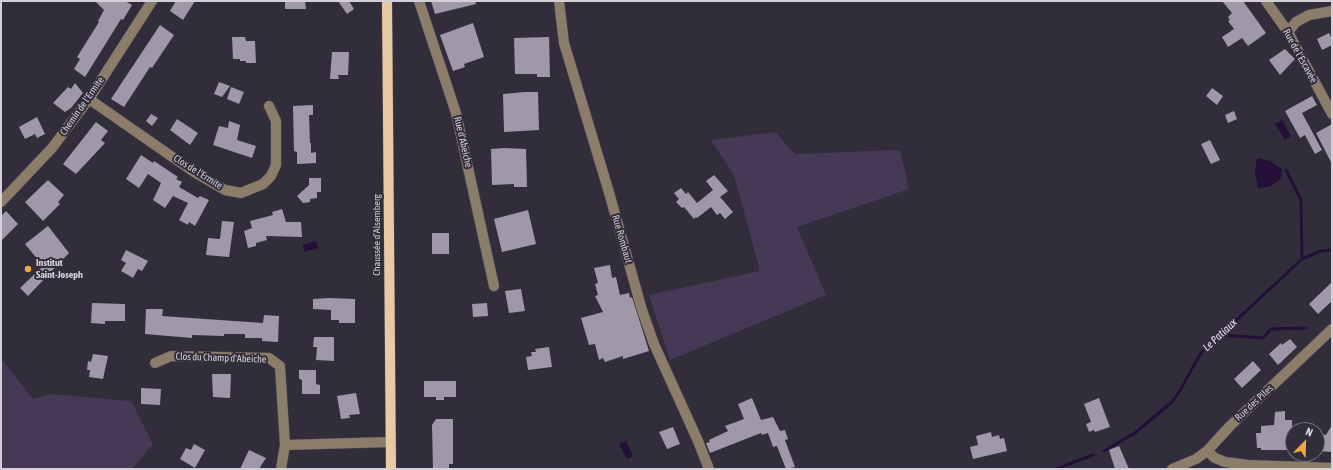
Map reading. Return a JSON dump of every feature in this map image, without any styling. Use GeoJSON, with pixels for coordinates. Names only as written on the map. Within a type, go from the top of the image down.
{"type":"FeatureCollection","features":[{"type":"Feature","properties":{"kind":"main road","name":"Chaussée d'Alsemberg"},"geometry":{"type":"LineString","coordinates":[[387,1],[391,469]]}},
{"type":"Feature","properties":{"kind":"street","name":"Chemin de l'Ermite"},"geometry":{"type":"LineString","coordinates":[[1,202],[52,148],[89,99],[152,1]]}},
{"type":"Feature","properties":{"kind":"street","name":"Rue d'Abeiche"},"geometry":{"type":"LineString","coordinates":[[419,1],[456,114],[494,286]]}},
{"type":"Feature","properties":{"kind":"street","name":"Rue Rombaut"},"geometry":{"type":"LineString","coordinates":[[559,1],[564,43],[608,189],[642,310],[654,344],[698,441],[709,469]]}},
{"type":"Feature","properties":{"kind":"street","name":"Rue de l'Escavée"},"geometry":{"type":"LineString","coordinates":[[1266,1],[1288,32],[1332,114]]}},
{"type":"Feature","properties":{"kind":"street"},"geometry":{"type":"LineString","coordinates":[[1288,32],[1296,22],[1309,15],[1332,11]]}},
{"type":"Feature","properties":{"kind":"street","name":"Clos de l'Ermite"},"geometry":{"type":"LineString","coordinates":[[89,99],[194,172],[225,190],[241,193],[262,184],[270,176],[276,165],[276,121],[268,106]]}},
{"type":"Feature","properties":{"kind":"street","name":"Rue des Piles"},"geometry":{"type":"LineString","coordinates":[[1172,469],[1196,459],[1207,451],[1230,426],[1332,329]]}},
{"type":"Feature","properties":{"kind":"street","name":"Clos du Champ d'Abeiche"},"geometry":{"type":"LineString","coordinates":[[155,363],[171,356],[269,358],[280,366],[285,445],[281,469]]}},
{"type":"Feature","properties":{"kind":"street"},"geometry":{"type":"LineString","coordinates":[[285,445],[390,442]]}},
{"type":"Feature","properties":{"kind":"street"},"geometry":{"type":"LineString","coordinates":[[1207,451],[1215,458],[1225,462],[1248,465],[1332,468]]}},
{"type":"Feature","properties":{"kind":"shaded area"},"geometry":{"type":"Polygon","coordinates":[[[1282,120],[1291,136],[1285,140],[1275,124],[1282,120]]]}},
{"type":"Feature","properties":{"kind":"shaded area"},"geometry":{"type":"Polygon","coordinates":[[[775,132],[795,154],[900,150],[909,189],[797,227],[826,295],[670,360],[649,295],[760,271],[734,175],[711,140],[775,132]]]}},
{"type":"Feature","properties":{"kind":"shaded area"},"geometry":{"type":"Polygon","coordinates":[[[1257,158],[1270,161],[1282,169],[1281,179],[1269,187],[1258,188],[1255,172],[1257,158]]]}},
{"type":"Feature","properties":{"kind":"shaded area"},"geometry":{"type":"Polygon","coordinates":[[[316,241],[318,248],[305,252],[302,245],[316,241]]]}},
{"type":"Feature","properties":{"kind":"shaded area"},"geometry":{"type":"Polygon","coordinates":[[[1,358],[33,399],[50,394],[131,401],[153,444],[132,469],[1,469],[1,358]]]}},
{"type":"Feature","properties":{"kind":"shaded area"},"geometry":{"type":"Polygon","coordinates":[[[626,441],[633,456],[627,459],[619,444],[626,441]]]}},
{"type":"Feature","properties":{"kind":"building"},"geometry":{"type":"Polygon","coordinates":[[[95,1],[125,1],[132,5],[123,20],[121,19],[85,77],[74,69],[80,59],[77,57],[99,22],[98,21],[104,10],[95,1]]]}},
{"type":"Feature","properties":{"kind":"building"},"geometry":{"type":"Polygon","coordinates":[[[176,1],[195,1],[183,20],[170,11],[176,1]]]}},
{"type":"Feature","properties":{"kind":"building"},"geometry":{"type":"Polygon","coordinates":[[[285,1],[305,1],[306,9],[285,9],[285,1]]]}},
{"type":"Feature","properties":{"kind":"building"},"geometry":{"type":"Polygon","coordinates":[[[338,1],[349,1],[354,9],[347,14],[338,1]]]}},
{"type":"Feature","properties":{"kind":"building"},"geometry":{"type":"Polygon","coordinates":[[[431,1],[475,1],[476,4],[435,14],[431,1]]]}},
{"type":"Feature","properties":{"kind":"building"},"geometry":{"type":"Polygon","coordinates":[[[1222,1],[1243,1],[1266,33],[1248,46],[1242,38],[1228,47],[1222,37],[1234,29],[1228,21],[1230,20],[1228,17],[1232,13],[1222,1]]]}},
{"type":"Feature","properties":{"kind":"building"},"geometry":{"type":"Polygon","coordinates":[[[473,23],[484,57],[464,64],[465,67],[453,71],[440,35],[473,23]]]}},
{"type":"Feature","properties":{"kind":"building"},"geometry":{"type":"Polygon","coordinates":[[[160,25],[174,35],[152,68],[150,67],[124,107],[111,99],[160,25]]]}},
{"type":"Feature","properties":{"kind":"building"},"geometry":{"type":"Polygon","coordinates":[[[1329,33],[1332,39],[1332,45],[1322,50],[1317,39],[1329,33]]]}},
{"type":"Feature","properties":{"kind":"building"},"geometry":{"type":"Polygon","coordinates":[[[232,37],[245,37],[246,41],[255,41],[256,63],[246,63],[246,61],[240,61],[240,59],[233,59],[232,37]]]}},
{"type":"Feature","properties":{"kind":"building"},"geometry":{"type":"Polygon","coordinates":[[[549,37],[550,77],[537,77],[537,74],[515,74],[514,38],[549,37]]]}},
{"type":"Feature","properties":{"kind":"building"},"geometry":{"type":"Polygon","coordinates":[[[1285,49],[1295,59],[1280,75],[1269,60],[1285,49]]]}},
{"type":"Feature","properties":{"kind":"building"},"geometry":{"type":"Polygon","coordinates":[[[332,52],[349,52],[348,75],[338,75],[339,79],[330,79],[332,52]]]}},
{"type":"Feature","properties":{"kind":"building"},"geometry":{"type":"Polygon","coordinates":[[[219,82],[230,86],[222,97],[214,94],[219,82]]]}},
{"type":"Feature","properties":{"kind":"building"},"geometry":{"type":"Polygon","coordinates":[[[75,83],[83,93],[71,108],[65,112],[53,103],[68,87],[71,89],[75,83]]]}},
{"type":"Feature","properties":{"kind":"building"},"geometry":{"type":"Polygon","coordinates":[[[231,87],[244,92],[239,104],[227,99],[231,87]]]}},
{"type":"Feature","properties":{"kind":"building"},"geometry":{"type":"Polygon","coordinates":[[[1212,88],[1223,96],[1217,105],[1206,96],[1212,88]]]}},
{"type":"Feature","properties":{"kind":"building"},"geometry":{"type":"Polygon","coordinates":[[[538,92],[539,130],[504,132],[503,94],[538,92]]]}},
{"type":"Feature","properties":{"kind":"building"},"geometry":{"type":"Polygon","coordinates":[[[1312,96],[1317,105],[1302,113],[1322,150],[1315,154],[1305,135],[1300,138],[1285,111],[1312,96]]]}},
{"type":"Feature","properties":{"kind":"building"},"geometry":{"type":"Polygon","coordinates":[[[313,105],[313,115],[309,115],[310,143],[311,153],[316,152],[316,163],[297,164],[297,152],[294,151],[293,106],[313,105]]]}},
{"type":"Feature","properties":{"kind":"building"},"geometry":{"type":"Polygon","coordinates":[[[1234,111],[1237,119],[1228,123],[1225,115],[1234,111]]]}},
{"type":"Feature","properties":{"kind":"building"},"geometry":{"type":"Polygon","coordinates":[[[151,114],[158,118],[152,126],[146,121],[151,114]]]}},
{"type":"Feature","properties":{"kind":"building"},"geometry":{"type":"Polygon","coordinates":[[[37,117],[45,134],[37,138],[35,134],[25,139],[19,127],[37,117]]]}},
{"type":"Feature","properties":{"kind":"building"},"geometry":{"type":"Polygon","coordinates":[[[177,119],[198,133],[190,145],[170,130],[177,119]]]}},
{"type":"Feature","properties":{"kind":"building"},"geometry":{"type":"Polygon","coordinates":[[[229,121],[240,125],[237,140],[256,146],[252,158],[213,145],[219,126],[228,128],[229,121]]]}},
{"type":"Feature","properties":{"kind":"building"},"geometry":{"type":"Polygon","coordinates":[[[96,122],[108,131],[101,140],[105,143],[76,174],[63,164],[96,122]]]}},
{"type":"Feature","properties":{"kind":"building"},"geometry":{"type":"Polygon","coordinates":[[[1332,124],[1332,164],[1316,133],[1332,124]]]}},
{"type":"Feature","properties":{"kind":"building"},"geometry":{"type":"Polygon","coordinates":[[[1210,140],[1220,160],[1211,164],[1201,144],[1210,140]]]}},
{"type":"Feature","properties":{"kind":"building"},"geometry":{"type":"Polygon","coordinates":[[[491,149],[526,149],[527,187],[514,187],[514,184],[492,185],[491,149]]]}},
{"type":"Feature","properties":{"kind":"building"},"geometry":{"type":"Polygon","coordinates":[[[141,155],[153,163],[154,161],[178,177],[176,179],[182,182],[179,187],[198,198],[200,196],[209,200],[195,226],[189,222],[188,225],[179,220],[188,203],[173,196],[165,208],[153,200],[161,183],[148,174],[139,188],[126,179],[141,155]]]}},
{"type":"Feature","properties":{"kind":"building"},"geometry":{"type":"Polygon","coordinates":[[[714,175],[728,191],[720,197],[733,212],[725,219],[720,213],[717,215],[711,207],[694,219],[684,207],[682,208],[676,202],[679,199],[674,193],[681,188],[686,194],[688,192],[697,203],[713,190],[706,181],[714,175]]]}},
{"type":"Feature","properties":{"kind":"building"},"geometry":{"type":"Polygon","coordinates":[[[309,178],[321,178],[321,192],[317,192],[317,198],[310,199],[310,202],[303,203],[297,196],[309,185],[309,178]]]}},
{"type":"Feature","properties":{"kind":"building"},"geometry":{"type":"Polygon","coordinates":[[[48,180],[64,195],[58,202],[60,204],[43,221],[25,202],[48,180]]]}},
{"type":"Feature","properties":{"kind":"building"},"geometry":{"type":"Polygon","coordinates":[[[282,209],[286,222],[301,222],[302,237],[266,236],[267,240],[256,243],[256,246],[248,248],[244,231],[252,228],[250,221],[273,215],[272,212],[282,209]]]}},
{"type":"Feature","properties":{"kind":"building"},"geometry":{"type":"Polygon","coordinates":[[[528,210],[536,244],[502,252],[494,219],[528,210]]]}},
{"type":"Feature","properties":{"kind":"building"},"geometry":{"type":"Polygon","coordinates":[[[6,211],[18,224],[1,241],[1,216],[6,211]]]}},
{"type":"Feature","properties":{"kind":"building"},"geometry":{"type":"Polygon","coordinates":[[[222,221],[234,222],[229,257],[206,255],[208,238],[220,239],[222,221]]]}},
{"type":"Feature","properties":{"kind":"building"},"geometry":{"type":"Polygon","coordinates":[[[48,226],[69,253],[28,296],[20,288],[43,266],[25,244],[48,226]]]}},
{"type":"Feature","properties":{"kind":"building"},"geometry":{"type":"Polygon","coordinates":[[[432,233],[449,233],[449,254],[432,254],[432,233]]]}},
{"type":"Feature","properties":{"kind":"building"},"geometry":{"type":"Polygon","coordinates":[[[126,250],[148,261],[142,271],[138,269],[133,278],[121,271],[126,263],[121,260],[126,250]]]}},
{"type":"Feature","properties":{"kind":"building"},"geometry":{"type":"Polygon","coordinates":[[[610,265],[612,278],[616,277],[620,295],[629,293],[630,298],[632,297],[649,351],[623,359],[623,356],[605,362],[603,358],[599,360],[595,344],[589,345],[581,318],[603,312],[595,296],[598,295],[595,284],[598,283],[594,268],[610,265]]]}},
{"type":"Feature","properties":{"kind":"building"},"geometry":{"type":"Polygon","coordinates":[[[1332,282],[1332,301],[1318,314],[1309,304],[1332,282]]]}},
{"type":"Feature","properties":{"kind":"building"},"geometry":{"type":"Polygon","coordinates":[[[521,289],[525,311],[509,313],[505,291],[521,289]]]}},
{"type":"Feature","properties":{"kind":"building"},"geometry":{"type":"Polygon","coordinates":[[[313,299],[355,299],[355,323],[339,323],[339,320],[331,320],[331,310],[313,309],[313,299]]]}},
{"type":"Feature","properties":{"kind":"building"},"geometry":{"type":"Polygon","coordinates":[[[92,303],[125,304],[125,321],[105,321],[105,324],[91,323],[92,303]]]}},
{"type":"Feature","properties":{"kind":"building"},"geometry":{"type":"Polygon","coordinates":[[[487,303],[488,316],[473,317],[472,304],[487,303]]]}},
{"type":"Feature","properties":{"kind":"building"},"geometry":{"type":"Polygon","coordinates":[[[146,309],[163,309],[162,316],[263,323],[264,315],[279,316],[278,342],[262,341],[262,338],[245,338],[245,334],[224,334],[224,336],[192,335],[192,338],[145,334],[146,309]]]}},
{"type":"Feature","properties":{"kind":"building"},"geometry":{"type":"Polygon","coordinates":[[[314,337],[334,337],[334,361],[316,360],[317,347],[313,347],[314,337]]]}},
{"type":"Feature","properties":{"kind":"building"},"geometry":{"type":"Polygon","coordinates":[[[1290,339],[1297,347],[1278,365],[1269,354],[1281,343],[1282,345],[1290,339]]]}},
{"type":"Feature","properties":{"kind":"building"},"geometry":{"type":"Polygon","coordinates":[[[549,347],[552,367],[528,370],[526,357],[532,356],[531,352],[536,352],[535,349],[549,347]]]}},
{"type":"Feature","properties":{"kind":"building"},"geometry":{"type":"Polygon","coordinates":[[[93,354],[108,356],[103,379],[89,377],[90,370],[87,370],[88,361],[91,362],[93,354]]]}},
{"type":"Feature","properties":{"kind":"building"},"geometry":{"type":"Polygon","coordinates":[[[1253,361],[1261,370],[1242,388],[1234,379],[1253,361]]]}},
{"type":"Feature","properties":{"kind":"building"},"geometry":{"type":"Polygon","coordinates":[[[299,370],[316,370],[316,384],[320,385],[320,394],[302,394],[302,380],[299,379],[299,370]]]}},
{"type":"Feature","properties":{"kind":"building"},"geometry":{"type":"Polygon","coordinates":[[[212,374],[231,374],[230,398],[213,397],[212,374]]]}},
{"type":"Feature","properties":{"kind":"building"},"geometry":{"type":"Polygon","coordinates":[[[424,381],[456,381],[456,397],[444,397],[444,400],[436,400],[436,397],[424,397],[424,381]]]}},
{"type":"Feature","properties":{"kind":"building"},"geometry":{"type":"Polygon","coordinates":[[[141,388],[161,389],[160,405],[141,404],[141,388]]]}},
{"type":"Feature","properties":{"kind":"building"},"geometry":{"type":"Polygon","coordinates":[[[356,393],[360,414],[349,415],[350,418],[341,419],[337,396],[356,393]]]}},
{"type":"Feature","properties":{"kind":"building"},"geometry":{"type":"Polygon","coordinates":[[[752,398],[761,420],[773,417],[780,431],[785,430],[788,439],[785,440],[795,467],[786,469],[777,446],[773,447],[768,433],[762,435],[761,433],[710,453],[706,443],[728,431],[725,426],[744,419],[738,404],[752,398]]]}},
{"type":"Feature","properties":{"kind":"building"},"geometry":{"type":"Polygon","coordinates":[[[1099,398],[1110,427],[1095,432],[1094,430],[1089,432],[1086,424],[1091,422],[1084,404],[1099,398]]]}},
{"type":"Feature","properties":{"kind":"building"},"geometry":{"type":"Polygon","coordinates":[[[1285,411],[1285,420],[1292,420],[1292,422],[1285,422],[1285,450],[1261,450],[1261,448],[1257,448],[1256,433],[1261,433],[1261,426],[1274,425],[1275,412],[1285,411]]]}},
{"type":"Feature","properties":{"kind":"building"},"geometry":{"type":"Polygon","coordinates":[[[436,419],[453,419],[453,464],[449,464],[449,469],[433,469],[432,425],[436,419]]]}},
{"type":"Feature","properties":{"kind":"building"},"geometry":{"type":"Polygon","coordinates":[[[1332,425],[1332,452],[1325,452],[1326,435],[1332,425]]]}},
{"type":"Feature","properties":{"kind":"building"},"geometry":{"type":"Polygon","coordinates":[[[673,427],[680,444],[667,449],[659,432],[673,427]]]}},
{"type":"Feature","properties":{"kind":"building"},"geometry":{"type":"Polygon","coordinates":[[[991,432],[992,437],[999,435],[1000,439],[1004,438],[1007,451],[973,459],[970,447],[978,445],[976,436],[991,432]]]}},
{"type":"Feature","properties":{"kind":"building"},"geometry":{"type":"Polygon","coordinates":[[[194,444],[205,450],[195,468],[180,459],[186,448],[191,450],[194,444]]]}},
{"type":"Feature","properties":{"kind":"building"},"geometry":{"type":"Polygon","coordinates":[[[1119,446],[1129,469],[1115,469],[1109,450],[1119,446]]]}},
{"type":"Feature","properties":{"kind":"building"},"geometry":{"type":"Polygon","coordinates":[[[249,450],[266,458],[259,469],[240,469],[249,450]]]}},
{"type":"Feature","properties":{"kind":"waterway"},"geometry":{"type":"LineString","coordinates":[[1286,170],[1301,200],[1302,259]]}},
{"type":"Feature","properties":{"kind":"waterway","name":"Le Patiaux"},"geometry":{"type":"LineString","coordinates":[[1104,451],[1135,433],[1172,402],[1201,353],[1302,259],[1321,251],[1332,250]]}},
{"type":"Feature","properties":{"kind":"waterway"},"geometry":{"type":"LineString","coordinates":[[1220,335],[1263,338],[1271,329],[1306,328]]}},
{"type":"Feature","properties":{"kind":"waterway","name":"Le Patiaux"},"geometry":{"type":"LineString","coordinates":[[1056,469],[1093,455]]}},
{"type":"Feature","properties":{"kind":"place","name":"Institut Saint-Joseph"},"geometry":{"type":"Point","coordinates":[28,269]}}]}
